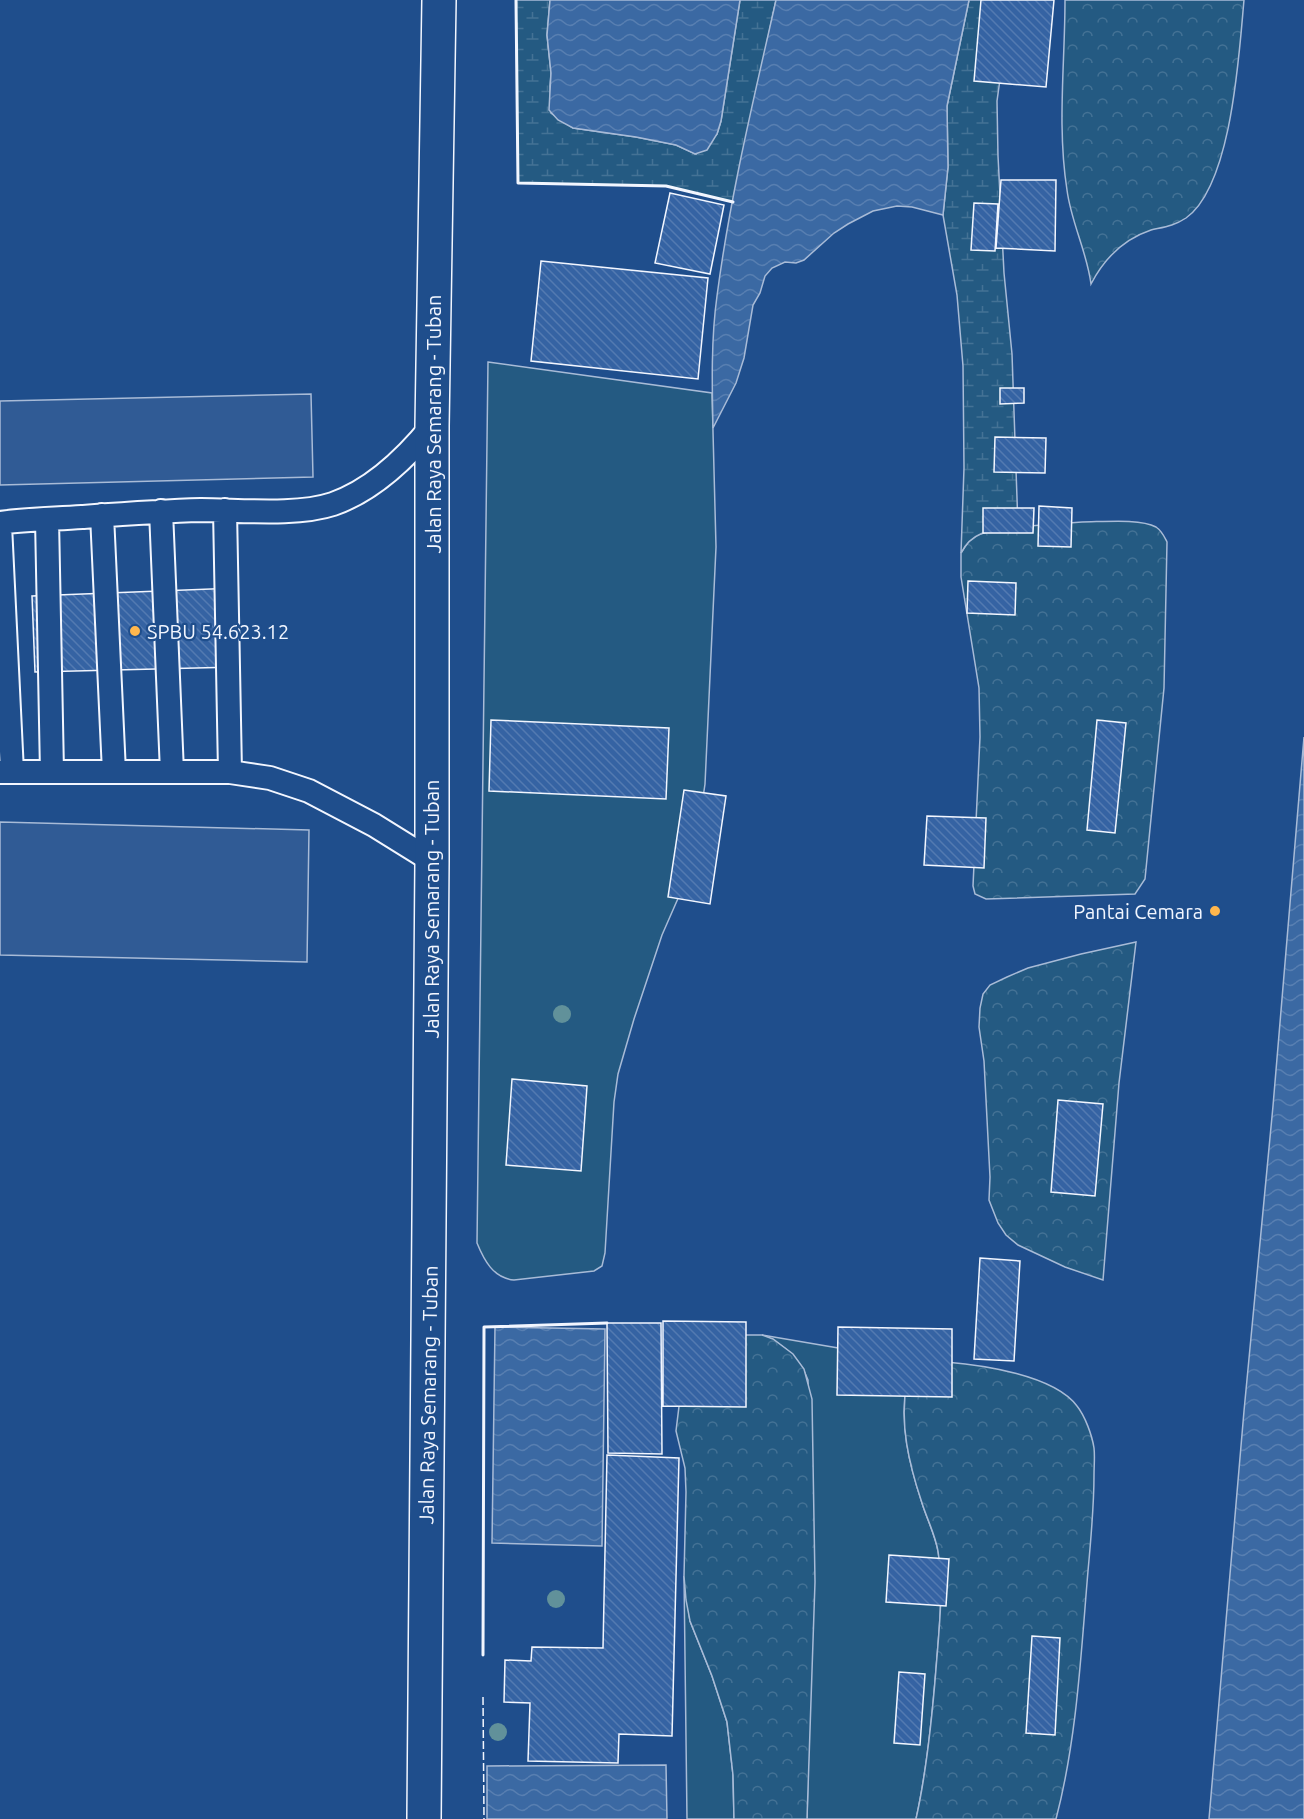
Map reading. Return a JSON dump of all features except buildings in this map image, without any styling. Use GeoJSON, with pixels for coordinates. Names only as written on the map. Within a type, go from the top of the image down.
{"type":"FeatureCollection","features":[{"type":"Feature","properties":{"kind":"highway","name":"Jalan Raya Semarang - Tuban"},"geometry":{"type":"LineString","coordinates":[[424,1819],[432,861],[432,426],[439,0]]}},
{"type":"Feature","properties":{"kind":"lane"},"geometry":{"type":"LineString","coordinates":[[432,426],[414,448],[391,469],[359,491],[333,504],[287,510],[161,511],[0,524],[6,772],[230,772],[270,778],[309,791],[374,825],[432,861]]}},
{"type":"Feature","properties":{"kind":"lane"},"geometry":{"type":"LineString","coordinates":[[225,510],[230,772]]}},
{"type":"Feature","properties":{"kind":"lane"},"geometry":{"type":"LineString","coordinates":[[161,511],[172,772]]}},
{"type":"Feature","properties":{"kind":"lane"},"geometry":{"type":"LineString","coordinates":[[102,515],[114,772]]}},
{"type":"Feature","properties":{"kind":"lane"},"geometry":{"type":"LineString","coordinates":[[47,519],[52,772]]}},
{"type":"Feature","properties":{"kind":"green space"},"geometry":{"type":"Polygon","coordinates":[[[516,0],[550,0],[547,35],[551,73],[551,113],[573,128],[676,145],[696,154],[717,134],[721,121],[740,0],[776,0],[733,202],[666,186],[518,183],[516,0]]]}},
{"type":"Feature","properties":{"kind":"green space"},"geometry":{"type":"Polygon","coordinates":[[[969,0],[1011,0],[997,101],[1004,273],[1012,354],[1018,527],[993,530],[978,535],[966,545],[961,553],[964,468],[963,366],[957,295],[943,215],[948,167],[947,106],[969,0]]]}},
{"type":"Feature","properties":{"kind":"green space"},"geometry":{"type":"Polygon","coordinates":[[[1065,0],[1244,0],[1236,84],[1223,149],[1214,178],[1201,201],[1186,218],[1173,225],[1141,234],[1124,244],[1102,266],[1091,284],[1069,202],[1064,166],[1062,119],[1065,0]]]}},
{"type":"Feature","properties":{"kind":"green space"},"geometry":{"type":"Polygon","coordinates":[[[488,362],[712,393],[716,547],[705,784],[697,838],[683,887],[662,935],[618,1074],[614,1102],[605,1253],[602,1266],[594,1271],[514,1280],[500,1276],[490,1267],[477,1243],[488,362]]]}},
{"type":"Feature","properties":{"kind":"green space"},"geometry":{"type":"Polygon","coordinates":[[[1131,521],[1149,524],[1160,530],[1167,542],[1164,688],[1145,879],[1135,894],[986,899],[975,894],[973,886],[980,737],[979,688],[961,577],[961,553],[970,539],[1002,528],[1131,521]]]}},
{"type":"Feature","properties":{"kind":"green space"},"geometry":{"type":"Polygon","coordinates":[[[1136,942],[1119,1083],[1103,1280],[1065,1267],[1018,1245],[1006,1235],[998,1223],[989,1200],[990,1177],[984,1061],[979,1027],[980,1008],[983,994],[990,985],[1028,968],[1136,942]]]}},
{"type":"Feature","properties":{"kind":"green space"},"geometry":{"type":"Polygon","coordinates":[[[739,1335],[762,1335],[773,1339],[793,1354],[804,1369],[812,1399],[815,1582],[807,1819],[734,1819],[733,1775],[727,1722],[690,1621],[686,1600],[684,1576],[685,1468],[676,1431],[682,1382],[739,1335]]]}},
{"type":"Feature","properties":{"kind":"green space"},"geometry":{"type":"Polygon","coordinates":[[[762,1335],[891,1357],[907,1382],[904,1413],[909,1458],[937,1545],[941,1580],[940,1625],[931,1726],[916,1819],[807,1819],[810,1694],[808,1380],[805,1372],[790,1353],[762,1335]]]}},
{"type":"Feature","properties":{"kind":"green space"},"geometry":{"type":"Polygon","coordinates":[[[946,1362],[997,1369],[1052,1386],[1077,1406],[1093,1443],[1093,1511],[1074,1727],[1056,1819],[916,1819],[931,1726],[940,1625],[941,1580],[937,1545],[909,1458],[904,1413],[905,1397],[907,1382],[946,1362]]]}},
{"type":"Feature","properties":{"kind":"green space"},"geometry":{"type":"Polygon","coordinates":[[[684,1576],[690,1621],[727,1722],[733,1775],[734,1819],[687,1819],[684,1576]]]}},
{"type":"Feature","properties":{"kind":"shaded area"},"geometry":{"type":"Polygon","coordinates":[[[311,394],[313,477],[0,485],[0,401],[311,394]]]}},
{"type":"Feature","properties":{"kind":"shaded area"},"geometry":{"type":"Polygon","coordinates":[[[0,822],[309,830],[307,962],[0,955],[0,822]]]}},
{"type":"Feature","properties":{"kind":"water"},"geometry":{"type":"Polygon","coordinates":[[[550,0],[740,0],[721,121],[717,134],[707,150],[695,154],[676,145],[573,128],[558,120],[549,110],[551,73],[547,35],[550,0]]]}},
{"type":"Feature","properties":{"kind":"water"},"geometry":{"type":"Polygon","coordinates":[[[776,0],[969,0],[947,106],[948,167],[943,215],[912,207],[897,206],[873,211],[834,233],[804,260],[796,263],[785,262],[772,268],[765,276],[760,293],[753,305],[744,358],[736,383],[713,428],[714,329],[722,259],[743,147],[776,0]]]}},
{"type":"Feature","properties":{"kind":"water"},"geometry":{"type":"Polygon","coordinates":[[[1304,737],[1304,1819],[1209,1819],[1273,1106],[1304,737]]]}},
{"type":"Feature","properties":{"kind":"water"},"geometry":{"type":"Polygon","coordinates":[[[495,1327],[605,1329],[602,1546],[492,1543],[495,1327]]]}},
{"type":"Feature","properties":{"kind":"water"},"geometry":{"type":"Polygon","coordinates":[[[666,1765],[667,1819],[487,1819],[487,1766],[666,1765]]]}},
{"type":"Feature","properties":{"kind":"fence"},"geometry":{"type":"LineString","coordinates":[[483,1697],[484,1819]]}},
{"type":"Feature","properties":{"kind":"wall"},"geometry":{"type":"LineString","coordinates":[[516,0],[518,183],[666,186],[733,202]]}},
{"type":"Feature","properties":{"kind":"wall"},"geometry":{"type":"LineString","coordinates":[[483,1655],[484,1327],[607,1323]]}},
{"type":"Feature","properties":{"kind":"place","name":"SPBU 54.623.12"},"geometry":{"type":"Point","coordinates":[135,631]}},
{"type":"Feature","properties":{"kind":"place","name":"Pantai Cemara"},"geometry":{"type":"Point","coordinates":[1215,911]}}]}
